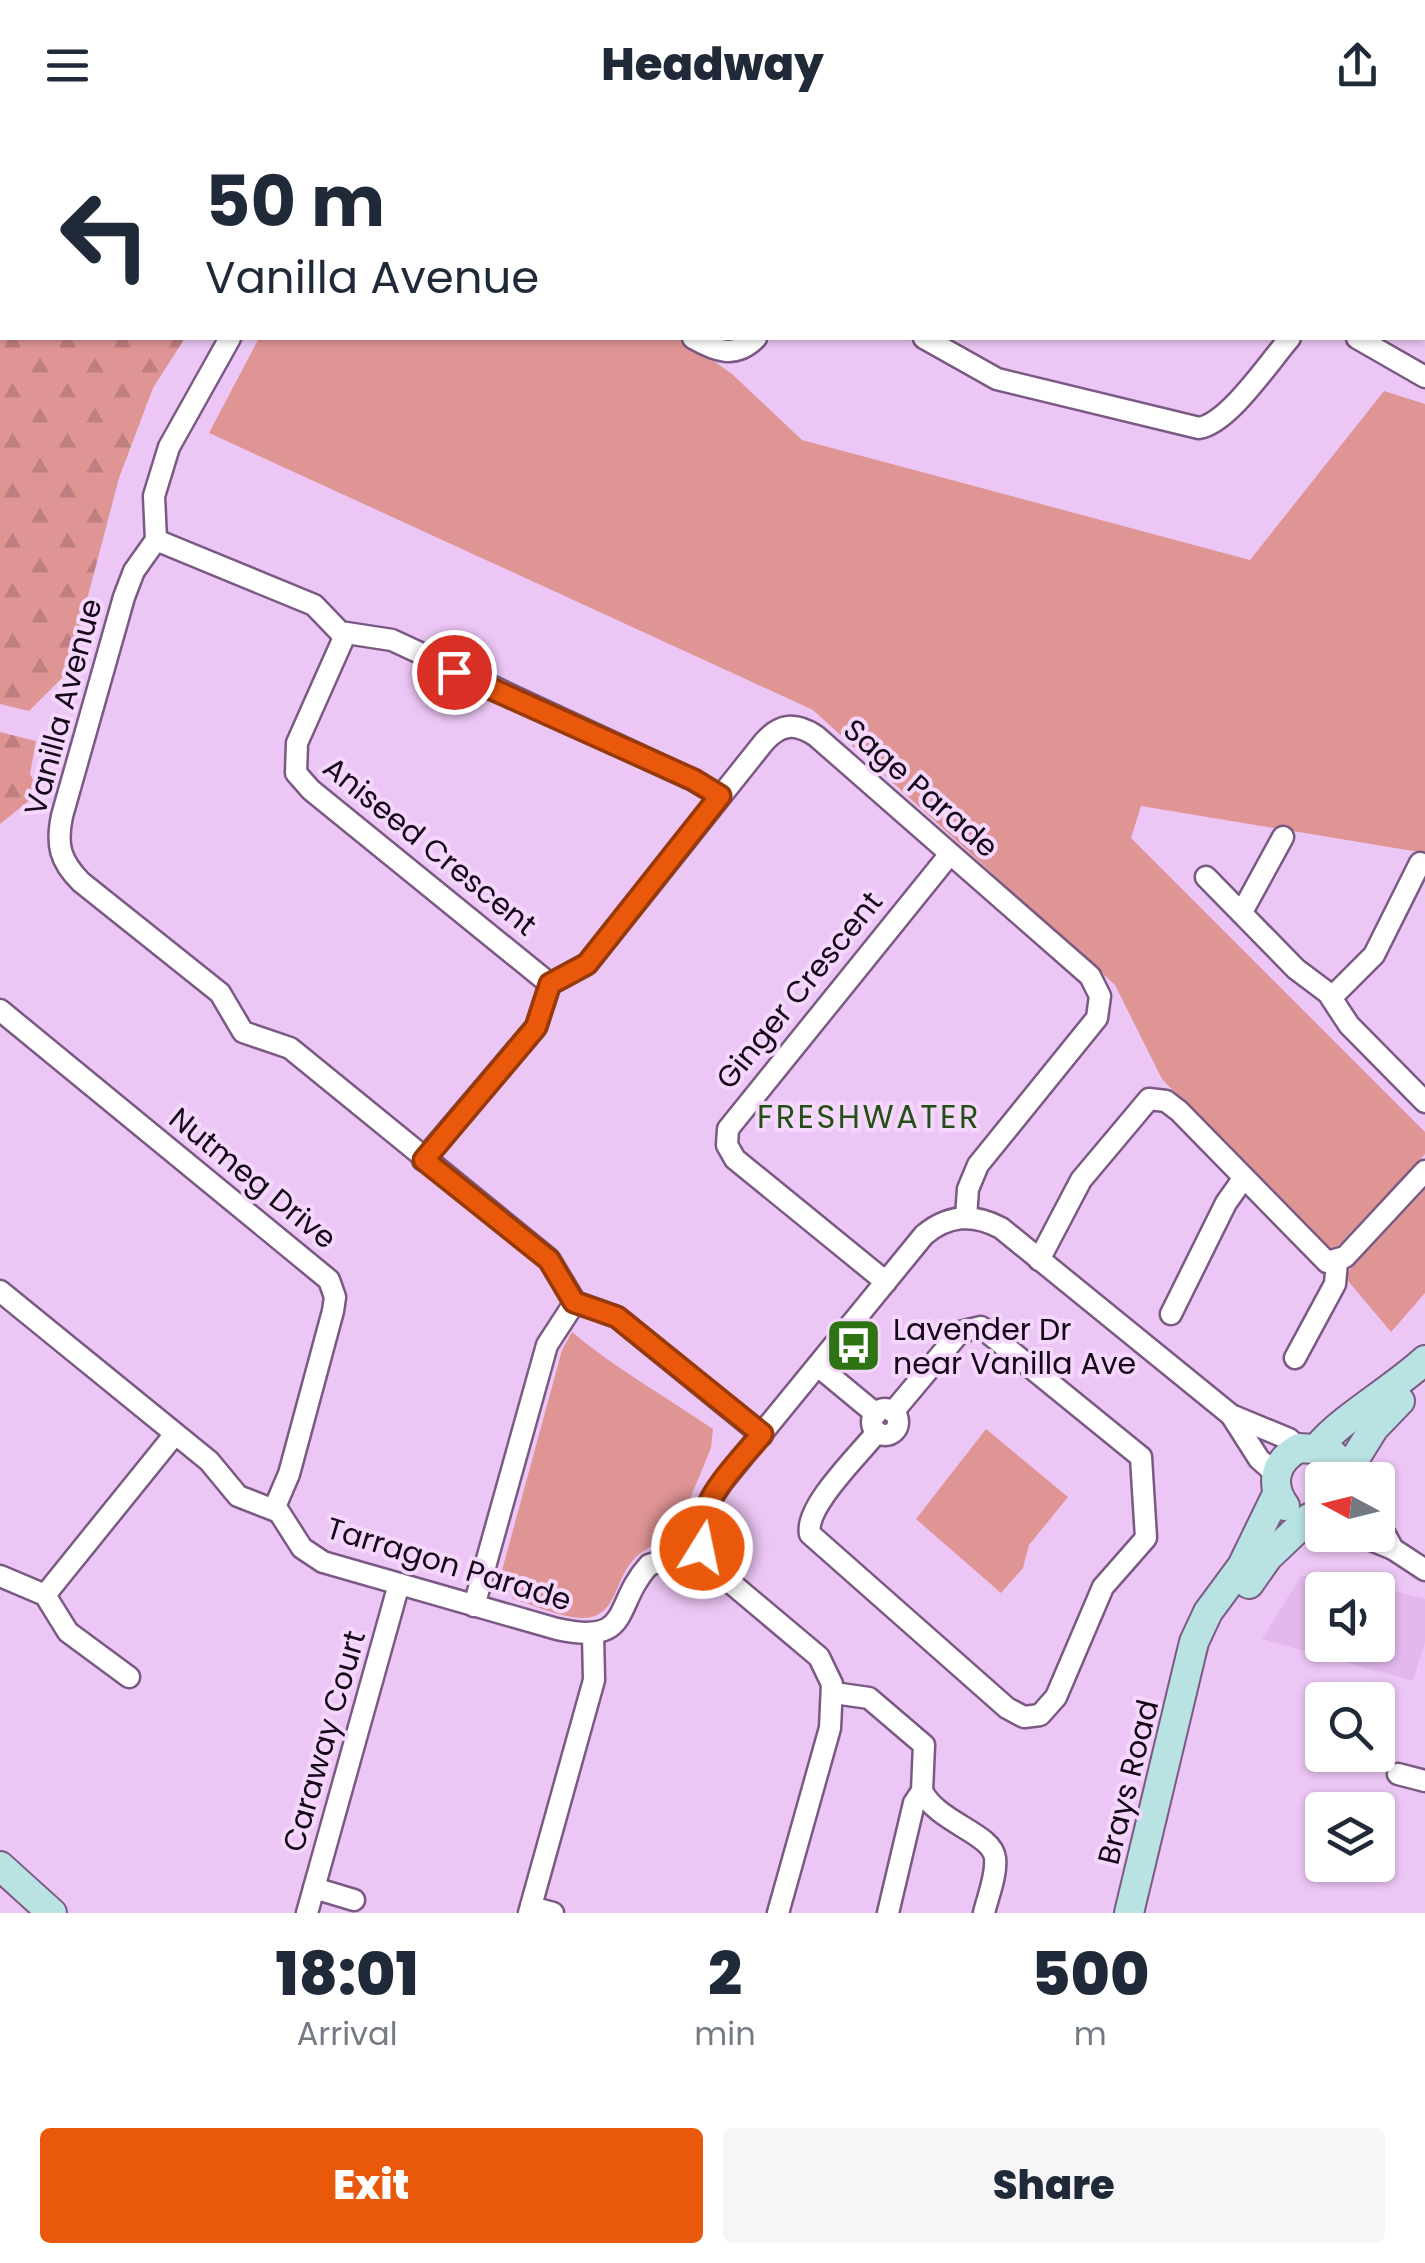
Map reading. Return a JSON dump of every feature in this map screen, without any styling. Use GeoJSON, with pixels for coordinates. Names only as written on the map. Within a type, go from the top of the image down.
{"type":"FeatureCollection","features":[{"type":"Feature","properties":{"kind":"main road"},"geometry":{"type":"LineString","coordinates":[[1309,1447],[1368,1408],[1425,1360]]}},
{"type":"Feature","properties":{"kind":"main road"},"geometry":{"type":"LineString","coordinates":[[1355,1462],[1382,1418],[1425,1382]]}},
{"type":"Feature","properties":{"kind":"main road"},"geometry":{"type":"LineString","coordinates":[[1309,1447],[1336,1456],[1339,1462]]}},
{"type":"Feature","properties":{"kind":"main road","name":"Brays Road"},"geometry":{"type":"LineString","coordinates":[[1129,1913],[1200,1627],[1242,1566],[1276,1484],[1280,1463],[1309,1447]]}},
{"type":"Feature","properties":{"kind":"main road"},"geometry":{"type":"LineString","coordinates":[[1276,1484],[1289,1511],[1305,1515]]}},
{"type":"Feature","properties":{"kind":"main road","name":"Brays Road"},"geometry":{"type":"LineString","coordinates":[[1191,1667],[1268,1557],[1305,1526]]}},
{"type":"Feature","properties":{"kind":"main road"},"geometry":{"type":"LineString","coordinates":[[0,1866],[52,1913]]}},
{"type":"Feature","properties":{"kind":"street"},"geometry":{"type":"LineString","coordinates":[[229,340],[169,447],[154,496],[156,540],[314,605],[345,634],[392,640],[694,780],[720,796]]}},
{"type":"Feature","properties":{"kind":"street"},"geometry":{"type":"LineString","coordinates":[[698,340],[728,352],[742,349],[753,340]]}},
{"type":"Feature","properties":{"kind":"street"},"geometry":{"type":"LineString","coordinates":[[928,340],[998,379],[1198,428],[1221,418],[1288,340]]}},
{"type":"Feature","properties":{"kind":"street"},"geometry":{"type":"LineString","coordinates":[[1361,340],[1425,378]]}},
{"type":"Feature","properties":{"kind":"street","name":"Vanilla Avenue"},"geometry":{"type":"LineString","coordinates":[[156,540],[134,571],[124,597],[62,816],[58,838],[62,860],[81,882],[220,993],[248,1036],[290,1048],[549,1260],[574,1302]]}},
{"type":"Feature","properties":{"kind":"street","name":"Aniseed Crescent"},"geometry":{"type":"LineString","coordinates":[[345,634],[296,743],[296,772],[311,790],[550,984]]}},
{"type":"Feature","properties":{"kind":"street","name":"Sage Parade"},"geometry":{"type":"LineString","coordinates":[[550,984],[587,964],[770,735],[783,727],[801,727],[1090,976],[1101,1000],[1094,1024],[978,1165],[968,1189],[966,1217]]}},
{"type":"Feature","properties":{"kind":"street"},"geometry":{"type":"LineString","coordinates":[[1242,912],[1283,837]]}},
{"type":"Feature","properties":{"kind":"street","name":"Ginger Crescent"},"geometry":{"type":"LineString","coordinates":[[886,1282],[735,1159],[727,1144],[728,1129],[950,854]]}},
{"type":"Feature","properties":{"kind":"street"},"geometry":{"type":"LineString","coordinates":[[1332,997],[1374,955],[1420,863]]}},
{"type":"Feature","properties":{"kind":"street"},"geometry":{"type":"LineString","coordinates":[[1206,877],[1296,969],[1332,997],[1350,1025],[1422,1093]]}},
{"type":"Feature","properties":{"kind":"street"},"geometry":{"type":"LineString","coordinates":[[424,1160],[536,1027],[550,984]]}},
{"type":"Feature","properties":{"kind":"street","name":"Nutmeg Drive"},"geometry":{"type":"LineString","coordinates":[[0,1010],[330,1280],[335,1297],[333,1310],[289,1474],[274,1508]]}},
{"type":"Feature","properties":{"kind":"street"},"geometry":{"type":"LineString","coordinates":[[1039,1260],[1082,1180],[1149,1099],[1166,1101],[1179,1111],[1318,1257],[1337,1262]]}},
{"type":"Feature","properties":{"kind":"street"},"geometry":{"type":"LineString","coordinates":[[1295,1358],[1335,1284],[1337,1262],[1425,1171]]}},
{"type":"Feature","properties":{"kind":"street"},"geometry":{"type":"LineString","coordinates":[[1170,1314],[1226,1202],[1242,1179]]}},
{"type":"Feature","properties":{"kind":"street"},"geometry":{"type":"LineString","coordinates":[[778,1913],[830,1728],[834,1693],[819,1658],[717,1573],[702,1548],[700,1528],[712,1496],[932,1228],[966,1217],[1000,1228],[1231,1416],[1276,1484]]}},
{"type":"Feature","properties":{"kind":"street","name":"Tarragon Parade"},"geometry":{"type":"LineString","coordinates":[[0,1291],[215,1467],[238,1496],[274,1508],[315,1558],[557,1630],[594,1634],[618,1622],[650,1565],[702,1548]]}},
{"type":"Feature","properties":{"kind":"street"},"geometry":{"type":"LineString","coordinates":[[474,1606],[546,1346],[574,1302],[617,1317],[762,1434]]}},
{"type":"Feature","properties":{"kind":"street"},"geometry":{"type":"LineString","coordinates":[[976,1326],[992,1333],[1141,1456],[1146,1538],[1104,1588],[1056,1697],[1040,1715],[1024,1717],[1007,1708],[810,1534],[808,1524],[814,1509],[882,1419],[960,1332],[976,1326]]}},
{"type":"Feature","properties":{"kind":"street"},"geometry":{"type":"LineString","coordinates":[[818,1366],[882,1419]]}},
{"type":"Feature","properties":{"kind":"street"},"geometry":{"type":"LineString","coordinates":[[1231,1416],[1309,1447]]}},
{"type":"Feature","properties":{"kind":"street"},"geometry":{"type":"LineString","coordinates":[[46,1595],[175,1434]]}},
{"type":"Feature","properties":{"kind":"street"},"geometry":{"type":"LineString","coordinates":[[1395,1550],[1425,1570]]}},
{"type":"Feature","properties":{"kind":"street"},"geometry":{"type":"LineString","coordinates":[[0,1576],[46,1595],[68,1632],[129,1677]]}},
{"type":"Feature","properties":{"kind":"street","name":"Caraway Court"},"geometry":{"type":"LineString","coordinates":[[308,1913],[399,1584]]}},
{"type":"Feature","properties":{"kind":"street"},"geometry":{"type":"LineString","coordinates":[[553,1913],[530,1910],[594,1680],[594,1634]]}},
{"type":"Feature","properties":{"kind":"street"},"geometry":{"type":"LineString","coordinates":[[834,1693],[869,1698],[920,1740],[926,1759],[922,1790],[888,1913]]}},
{"type":"Feature","properties":{"kind":"street"},"geometry":{"type":"LineString","coordinates":[[1398,1774],[1425,1781]]}},
{"type":"Feature","properties":{"kind":"street"},"geometry":{"type":"LineString","coordinates":[[922,1790],[940,1815],[986,1840],[994,1852],[995,1865],[984,1913]]}},
{"type":"Feature","properties":{"kind":"street"},"geometry":{"type":"LineString","coordinates":[[908,1830],[940,1815]]}},
{"type":"Feature","properties":{"kind":"street"},"geometry":{"type":"LineString","coordinates":[[314,1888],[354,1900]]}},
{"type":"Feature","properties":{"kind":"shaded area"},"geometry":{"type":"Polygon","coordinates":[[[1301,1576],[1305,1576],[1305,1651],[1262,1639],[1301,1576]]]}},
{"type":"Feature","properties":{"kind":"shaded area"},"geometry":{"type":"Polygon","coordinates":[[[1395,1591],[1425,1599],[1425,1642],[1413,1681],[1345,1662],[1395,1662],[1395,1591]]]}},
{"type":"Feature","properties":{"kind":"green space"},"geometry":{"type":"Polygon","coordinates":[[[0,340],[184,340],[153,388],[119,478],[68,672],[29,711],[0,704],[0,340]]]}},
{"type":"Feature","properties":{"kind":"green space"},"geometry":{"type":"Polygon","coordinates":[[[258,340],[685,340],[732,374],[802,440],[1250,560],[1384,391],[1425,404],[1425,853],[1141,806],[1131,838],[1425,1132],[1425,1154],[1331,1253],[1162,1079],[1115,985],[813,710],[209,433],[258,340]]]}},
{"type":"Feature","properties":{"kind":"green space"},"geometry":{"type":"Polygon","coordinates":[[[0,732],[36,741],[30,774],[40,792],[0,824],[0,732]]]}},
{"type":"Feature","properties":{"kind":"green space"},"geometry":{"type":"Polygon","coordinates":[[[1425,1189],[1425,1293],[1391,1332],[1344,1276],[1425,1189]]]}},
{"type":"Feature","properties":{"kind":"green space"},"geometry":{"type":"Polygon","coordinates":[[[572,1332],[713,1429],[711,1448],[675,1535],[634,1559],[601,1613],[581,1618],[513,1599],[501,1574],[562,1350],[572,1332]]]}},
{"type":"Feature","properties":{"kind":"green space"},"geometry":{"type":"Polygon","coordinates":[[[986,1429],[1068,1497],[1029,1545],[1023,1568],[1001,1593],[916,1519],[986,1429]]]}},
{"type":"Feature","properties":{"kind":"place","name":"Lavender Dr near Vanilla Ave"},"geometry":{"type":"Point","coordinates":[854,1346]}},
{"type":"Feature","properties":{"kind":"district","name":"FRESHWATER"},"geometry":{"type":"Point","coordinates":[869,1116]}},
{"type":"Feature","properties":{"kind":"route"},"geometry":{"type":"LineString","coordinates":[[454,672],[694,780],[720,796],[587,964],[550,984],[539,1023],[424,1160],[549,1260],[574,1302],[617,1317],[762,1434],[712,1496],[700,1528],[702,1548]]}}]}
